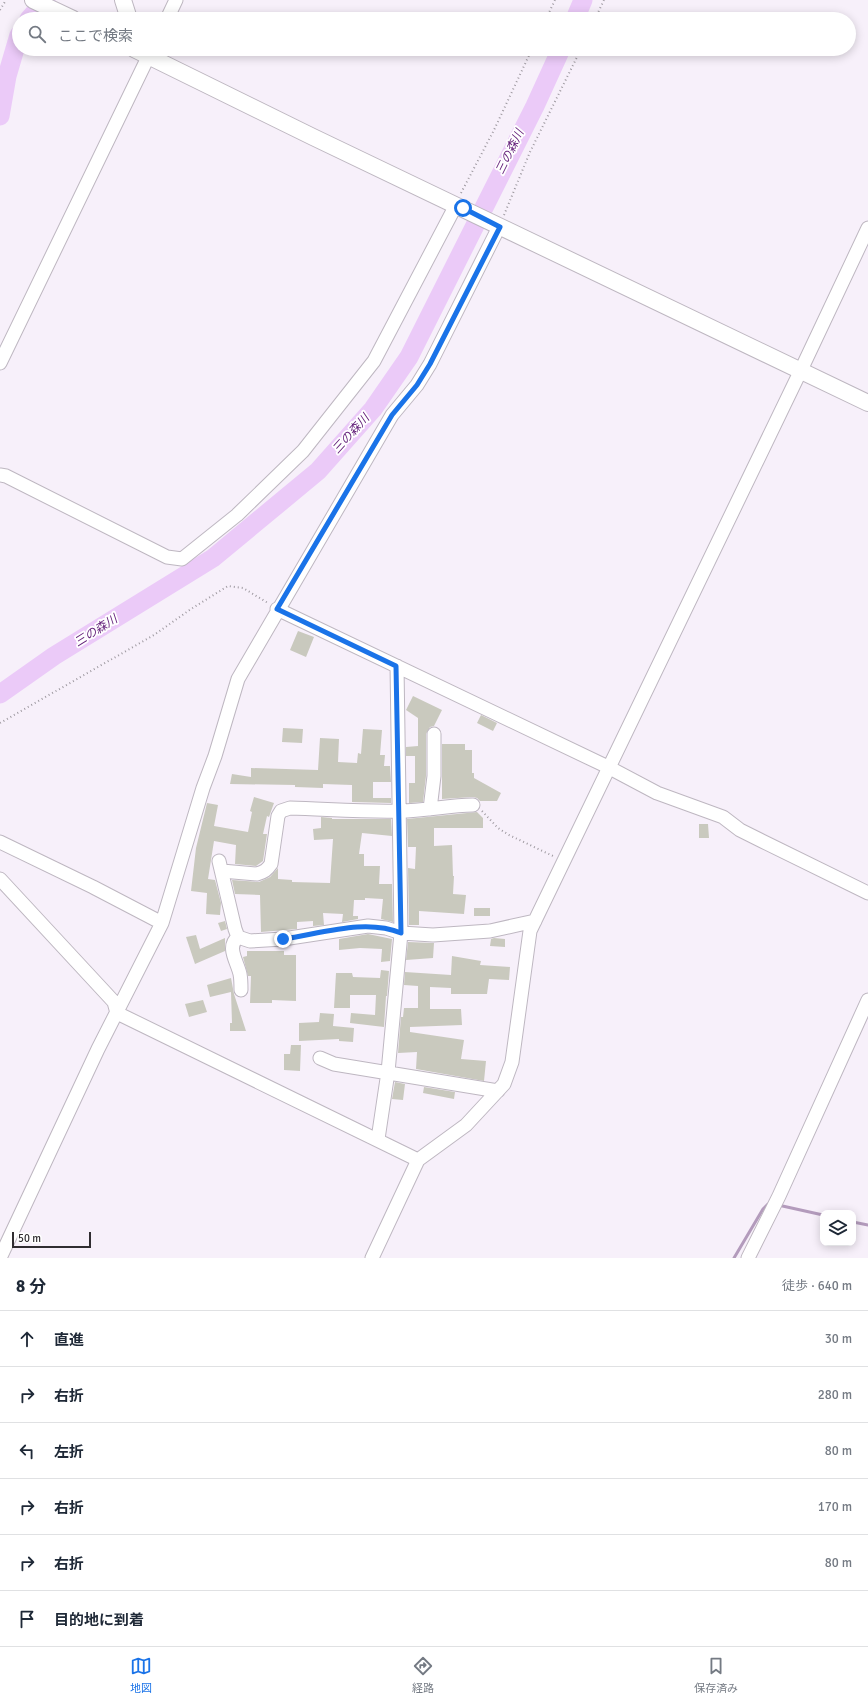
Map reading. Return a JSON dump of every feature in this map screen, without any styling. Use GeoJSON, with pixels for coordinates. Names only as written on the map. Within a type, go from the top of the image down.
{"type":"FeatureCollection","features":[{"type":"Feature","properties":{"kind":"street"},"geometry":{"type":"LineString","coordinates":[[32,0],[58,12]]}},
{"type":"Feature","properties":{"kind":"street"},"geometry":{"type":"LineString","coordinates":[[123,0],[127,12]]}},
{"type":"Feature","properties":{"kind":"street"},"geometry":{"type":"LineString","coordinates":[[170,12],[176,0]]}},
{"type":"Feature","properties":{"kind":"street"},"geometry":{"type":"LineString","coordinates":[[0,363],[141,56]]}},
{"type":"Feature","properties":{"kind":"street"},"geometry":{"type":"LineString","coordinates":[[153,56],[312,137],[868,403]]}},
{"type":"Feature","properties":{"kind":"street"},"geometry":{"type":"LineString","coordinates":[[0,475],[6,476],[167,558],[182,558],[237,515],[312,441],[374,361],[459,206]]}},
{"type":"Feature","properties":{"kind":"street"},"geometry":{"type":"LineString","coordinates":[[0,1258],[98,1049],[162,923],[238,679],[277,609],[392,415],[417,385],[430,364],[496,225]]}},
{"type":"Feature","properties":{"kind":"street"},"geometry":{"type":"LineString","coordinates":[[372,1258],[418,1160],[466,1125],[504,1084],[512,1062],[530,932],[868,228]]}},
{"type":"Feature","properties":{"kind":"street"},"geometry":{"type":"LineString","coordinates":[[277,609],[657,792],[724,817],[746,832],[868,893]]}},
{"type":"Feature","properties":{"kind":"street"},"geometry":{"type":"LineString","coordinates":[[378,1139],[388,1072],[401,933],[396,666]]}},
{"type":"Feature","properties":{"kind":"street"},"geometry":{"type":"LineString","coordinates":[[430,809],[434,776],[434,734]]}},
{"type":"Feature","properties":{"kind":"street"},"geometry":{"type":"LineString","coordinates":[[238,937],[220,866],[257,874],[262,873],[268,868],[271,864],[278,816],[284,809],[311,808],[399,812],[458,805],[473,805]]}},
{"type":"Feature","properties":{"kind":"street"},"geometry":{"type":"LineString","coordinates":[[0,842],[162,923]]}},
{"type":"Feature","properties":{"kind":"street"},"geometry":{"type":"LineString","coordinates":[[0,879],[114,1002],[117,1013],[378,1139],[418,1160]]}},
{"type":"Feature","properties":{"kind":"street"},"geometry":{"type":"LineString","coordinates":[[238,937],[250,941],[283,939],[368,926],[386,928],[401,933],[433,935],[490,931],[535,921]]}},
{"type":"Feature","properties":{"kind":"street"},"geometry":{"type":"LineString","coordinates":[[238,937],[234,940],[233,954],[240,973],[241,990]]}},
{"type":"Feature","properties":{"kind":"street"},"geometry":{"type":"LineString","coordinates":[[748,1258],[779,1196],[868,1000]]}},
{"type":"Feature","properties":{"kind":"street"},"geometry":{"type":"LineString","coordinates":[[320,1058],[334,1064],[498,1091]]}},
{"type":"Feature","properties":{"kind":"path"},"geometry":{"type":"LineString","coordinates":[[0,10],[6,0]]}},
{"type":"Feature","properties":{"kind":"path"},"geometry":{"type":"LineString","coordinates":[[549,12],[555,0]]}},
{"type":"Feature","properties":{"kind":"path"},"geometry":{"type":"LineString","coordinates":[[598,12],[604,0]]}},
{"type":"Feature","properties":{"kind":"path"},"geometry":{"type":"LineString","coordinates":[[459,206],[529,56]]}},
{"type":"Feature","properties":{"kind":"path"},"geometry":{"type":"LineString","coordinates":[[496,225],[577,56]]}},
{"type":"Feature","properties":{"kind":"path"},"geometry":{"type":"LineString","coordinates":[[0,723],[154,635],[228,586],[243,588],[277,609]]}},
{"type":"Feature","properties":{"kind":"path"},"geometry":{"type":"LineString","coordinates":[[473,805],[485,813],[498,828],[509,836],[564,861]]}},
{"type":"Feature","properties":{"kind":"building"},"geometry":{"type":"Polygon","coordinates":[[[298,631],[314,637],[306,657],[290,650],[298,631]]]}},
{"type":"Feature","properties":{"kind":"building"},"geometry":{"type":"Polygon","coordinates":[[[413,696],[442,710],[434,726],[430,727],[426,734],[426,776],[423,802],[409,803],[409,783],[415,783],[415,756],[406,756],[406,747],[418,746],[418,718],[406,710],[413,696]]]}},
{"type":"Feature","properties":{"kind":"building"},"geometry":{"type":"Polygon","coordinates":[[[481,715],[497,723],[493,731],[477,723],[481,715]]]}},
{"type":"Feature","properties":{"kind":"building"},"geometry":{"type":"Polygon","coordinates":[[[283,728],[303,729],[302,743],[282,742],[283,728]]]}},
{"type":"Feature","properties":{"kind":"building"},"geometry":{"type":"Polygon","coordinates":[[[363,729],[382,730],[380,755],[385,755],[384,766],[390,766],[391,782],[373,782],[373,798],[391,798],[391,803],[352,802],[352,785],[323,784],[323,788],[295,787],[295,785],[230,784],[232,774],[251,777],[251,768],[318,770],[320,738],[339,739],[338,762],[357,763],[358,753],[361,754],[363,729]]]}},
{"type":"Feature","properties":{"kind":"building"},"geometry":{"type":"Polygon","coordinates":[[[442,744],[465,744],[465,750],[472,750],[472,773],[474,773],[474,778],[501,793],[497,801],[480,801],[473,797],[442,799],[442,744]]]}},
{"type":"Feature","properties":{"kind":"building"},"geometry":{"type":"Polygon","coordinates":[[[254,797],[274,803],[269,817],[267,816],[263,834],[267,834],[263,861],[256,866],[235,864],[236,845],[214,841],[208,879],[215,880],[221,903],[220,915],[206,914],[207,893],[191,891],[196,848],[207,803],[218,805],[214,826],[248,832],[252,812],[250,811],[254,797]]]}},
{"type":"Feature","properties":{"kind":"building"},"geometry":{"type":"Polygon","coordinates":[[[477,812],[483,818],[483,828],[434,828],[434,846],[452,845],[454,876],[453,894],[466,895],[464,914],[419,911],[419,925],[409,925],[408,868],[415,869],[416,847],[408,847],[407,819],[477,812]]]}},
{"type":"Feature","properties":{"kind":"building"},"geometry":{"type":"Polygon","coordinates":[[[321,817],[332,819],[391,819],[392,836],[362,833],[359,854],[364,854],[364,866],[380,866],[379,884],[392,884],[393,922],[381,919],[383,899],[365,898],[365,900],[354,900],[353,916],[358,916],[358,919],[342,922],[343,914],[323,913],[324,925],[313,926],[313,921],[297,922],[297,929],[261,932],[260,895],[235,894],[232,880],[259,882],[270,877],[278,868],[278,879],[292,880],[292,882],[330,883],[333,839],[314,840],[313,829],[321,828],[321,817]]]}},
{"type":"Feature","properties":{"kind":"building"},"geometry":{"type":"Polygon","coordinates":[[[699,824],[708,824],[709,838],[699,838],[699,824]]]}},
{"type":"Feature","properties":{"kind":"building"},"geometry":{"type":"Polygon","coordinates":[[[474,908],[490,908],[490,916],[474,916],[474,908]]]}},
{"type":"Feature","properties":{"kind":"building"},"geometry":{"type":"Polygon","coordinates":[[[225,921],[227,929],[221,931],[218,923],[225,921]]]}},
{"type":"Feature","properties":{"kind":"building"},"geometry":{"type":"Polygon","coordinates":[[[368,934],[392,939],[390,961],[381,962],[382,949],[360,948],[339,950],[339,939],[368,934]]]}},
{"type":"Feature","properties":{"kind":"building"},"geometry":{"type":"Polygon","coordinates":[[[196,935],[200,949],[225,938],[225,951],[195,964],[186,937],[196,935]]]}},
{"type":"Feature","properties":{"kind":"building"},"geometry":{"type":"Polygon","coordinates":[[[491,939],[505,939],[505,947],[490,946],[491,939]]]}},
{"type":"Feature","properties":{"kind":"building"},"geometry":{"type":"Polygon","coordinates":[[[408,942],[434,943],[433,958],[406,960],[408,942]]]}},
{"type":"Feature","properties":{"kind":"building"},"geometry":{"type":"Polygon","coordinates":[[[247,951],[284,951],[284,955],[296,955],[296,1001],[272,1000],[272,1003],[250,1003],[251,976],[248,976],[243,957],[247,956],[247,951]]]}},
{"type":"Feature","properties":{"kind":"building"},"geometry":{"type":"Polygon","coordinates":[[[452,956],[481,961],[480,965],[510,967],[509,980],[489,979],[487,994],[451,994],[451,988],[430,987],[430,1009],[461,1009],[462,1025],[410,1027],[410,1032],[464,1040],[461,1059],[486,1061],[484,1081],[416,1069],[417,1052],[398,1053],[401,1017],[403,1017],[404,1008],[418,1008],[418,986],[404,985],[405,972],[451,975],[452,956]]]}},
{"type":"Feature","properties":{"kind":"building"},"geometry":{"type":"Polygon","coordinates":[[[381,970],[389,971],[384,1027],[350,1023],[351,1013],[375,1015],[376,995],[350,995],[350,1008],[334,1008],[336,973],[352,973],[353,977],[380,978],[381,970]]]}},
{"type":"Feature","properties":{"kind":"building"},"geometry":{"type":"Polygon","coordinates":[[[231,978],[234,994],[246,1031],[230,1031],[230,1023],[232,1023],[231,992],[210,997],[207,985],[231,978]]]}},
{"type":"Feature","properties":{"kind":"building"},"geometry":{"type":"Polygon","coordinates":[[[203,1000],[207,1012],[189,1017],[185,1004],[203,1000]]]}},
{"type":"Feature","properties":{"kind":"building"},"geometry":{"type":"Polygon","coordinates":[[[320,1013],[334,1014],[333,1026],[354,1028],[353,1042],[339,1041],[339,1039],[299,1041],[299,1023],[319,1022],[320,1013]]]}},
{"type":"Feature","properties":{"kind":"building"},"geometry":{"type":"Polygon","coordinates":[[[291,1045],[301,1045],[300,1071],[284,1070],[284,1054],[290,1054],[291,1045]]]}},
{"type":"Feature","properties":{"kind":"building"},"geometry":{"type":"Polygon","coordinates":[[[395,1082],[405,1084],[403,1100],[392,1099],[395,1082]]]}},
{"type":"Feature","properties":{"kind":"building"},"geometry":{"type":"Polygon","coordinates":[[[424,1087],[455,1092],[454,1099],[423,1093],[424,1087]]]}},
{"type":"Feature","properties":{"kind":"waterway"},"geometry":{"type":"LineString","coordinates":[[35,12],[46,0]]}},
{"type":"Feature","properties":{"kind":"waterway","name":"三の森川"},"geometry":{"type":"LineString","coordinates":[[578,12],[583,0]]}},
{"type":"Feature","properties":{"kind":"waterway"},"geometry":{"type":"LineString","coordinates":[[0,116],[7,76],[13,56]]}},
{"type":"Feature","properties":{"kind":"waterway","name":"三の森川"},"geometry":{"type":"LineString","coordinates":[[0,694],[54,656],[213,558],[318,471],[373,409],[409,357],[535,106],[558,56]]}},
{"type":"Feature","properties":{"kind":"waterway"},"geometry":{"type":"LineString","coordinates":[[734,1258],[763,1209],[770,1204]]}},
{"type":"Feature","properties":{"kind":"waterway"},"geometry":{"type":"LineString","coordinates":[[778,1205],[820,1214]]}},
{"type":"Feature","properties":{"kind":"waterway"},"geometry":{"type":"LineString","coordinates":[[856,1223],[868,1225]]}},
{"type":"Feature","properties":{"kind":"route"},"geometry":{"type":"LineString","coordinates":[[283,939],[326,931],[368,926],[391,928],[401,933],[396,666],[277,609],[392,415],[417,385],[430,364],[500,227],[463,208]]}}]}
